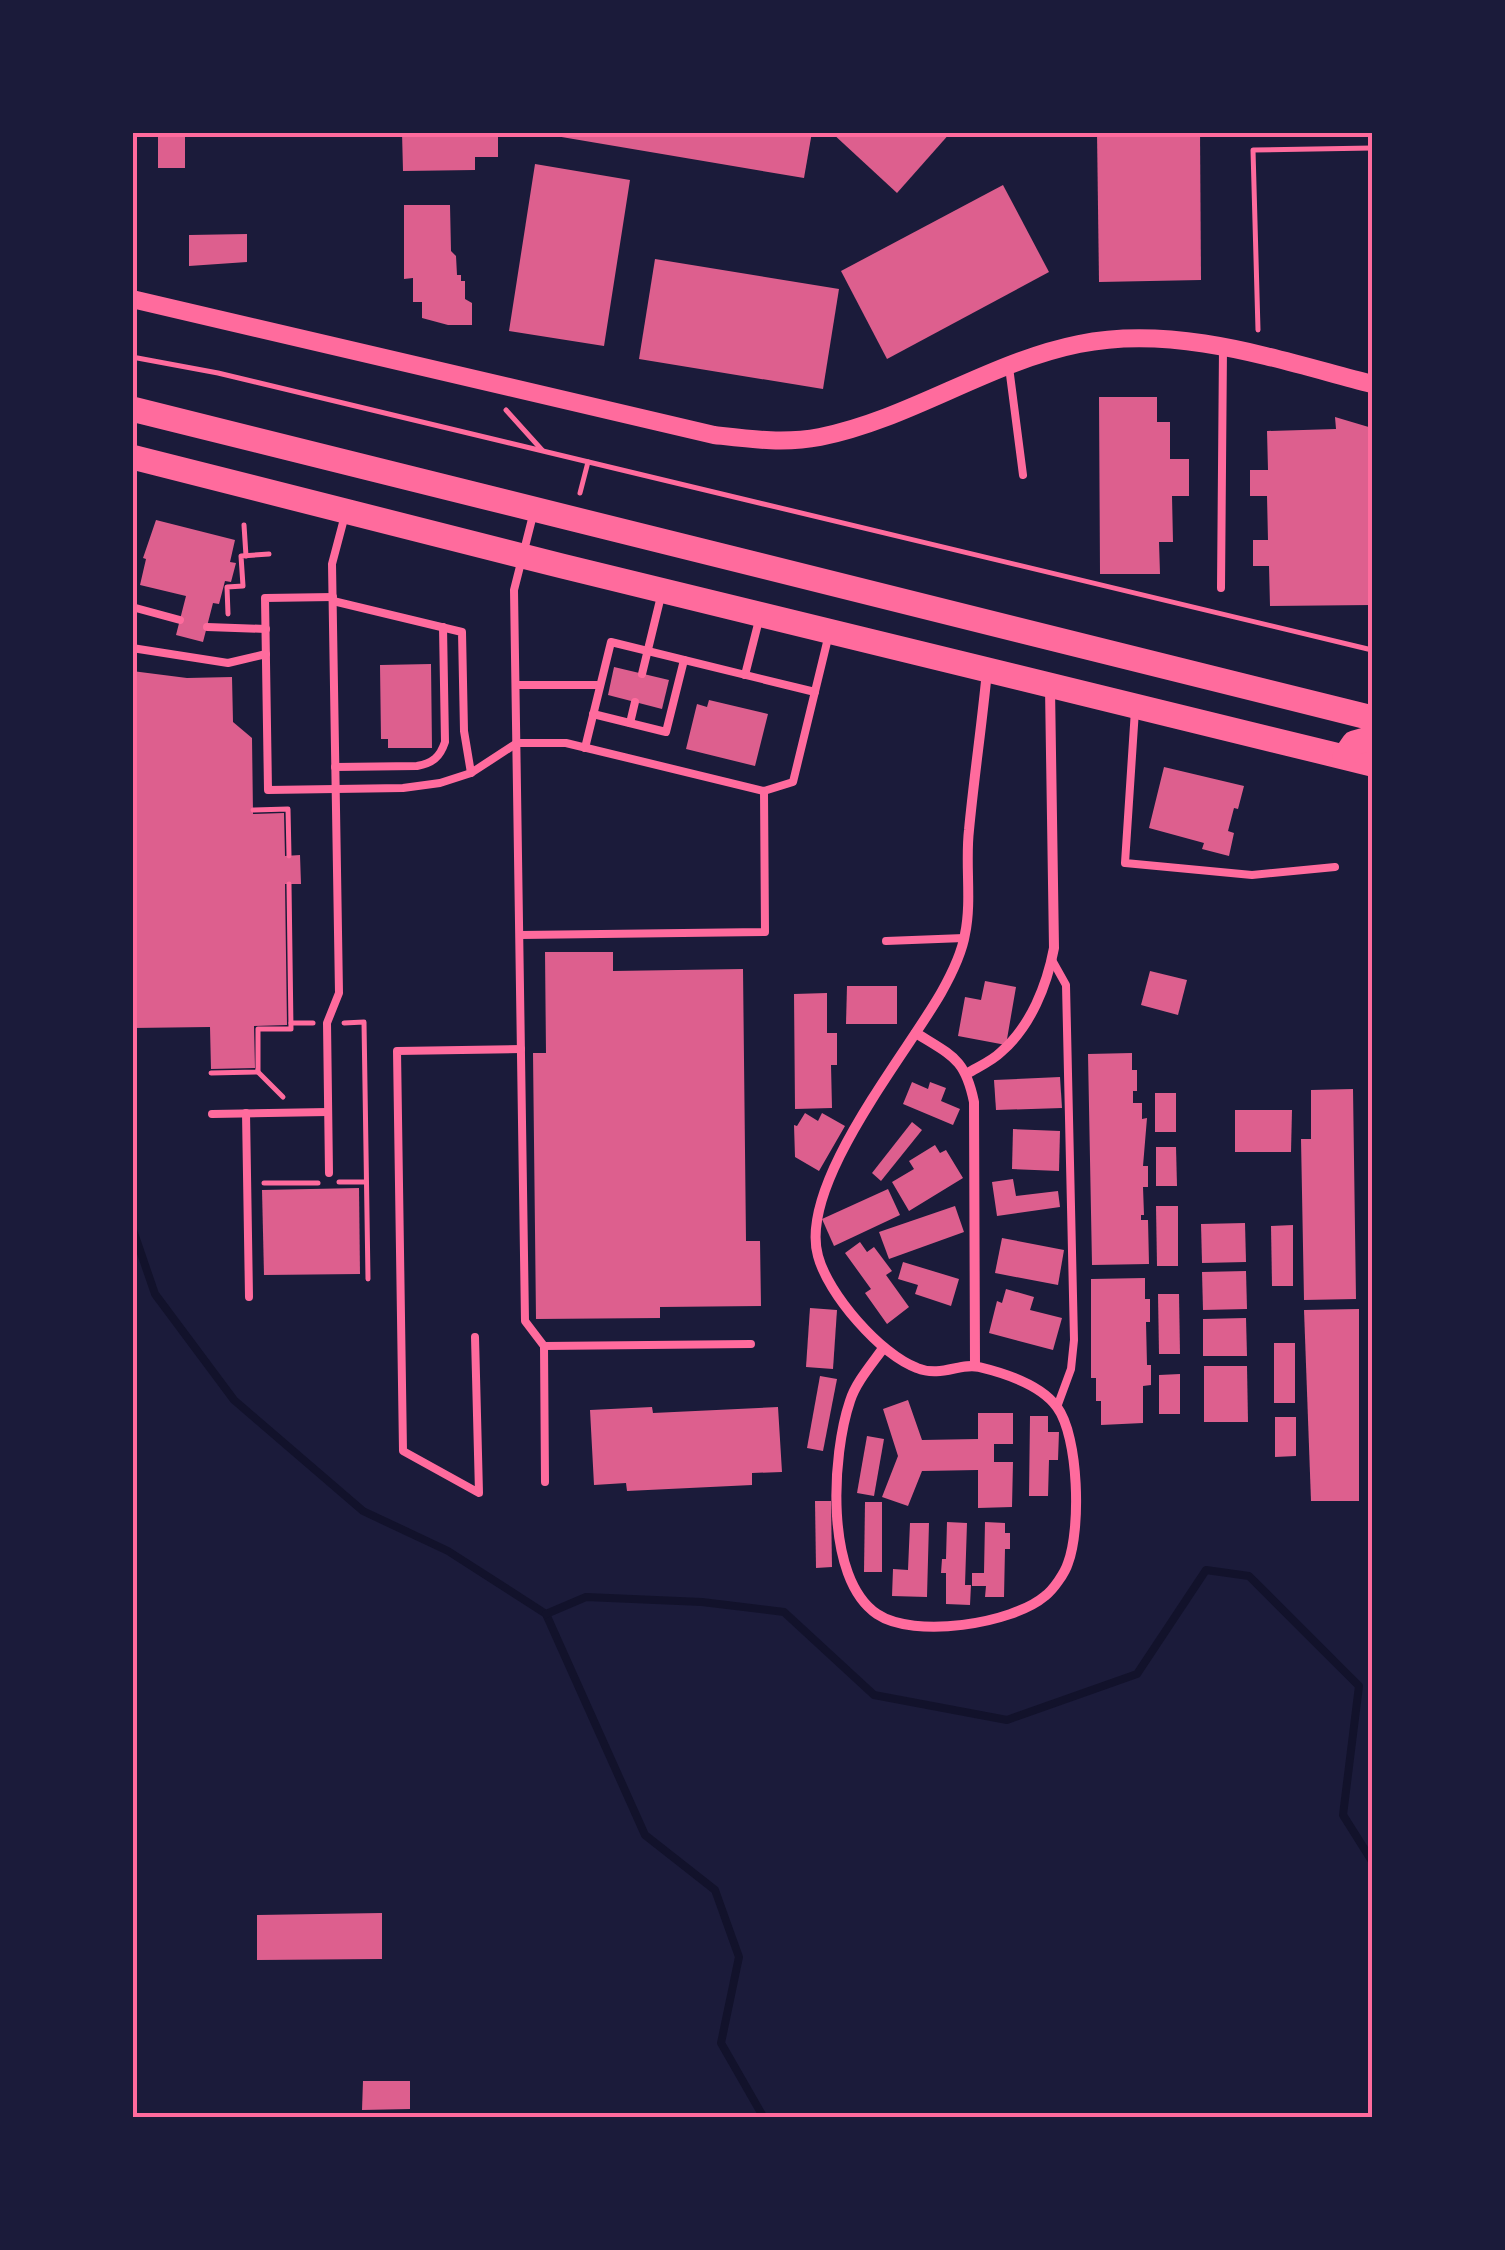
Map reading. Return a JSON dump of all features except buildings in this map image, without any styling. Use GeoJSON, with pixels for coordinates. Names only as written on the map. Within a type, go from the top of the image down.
{"type":"FeatureCollection","features":[{"type":"Feature","properties":{"kind":"main road"},"geometry":{"type":"LineString","coordinates":[[132,409],[1372,718]]}},
{"type":"Feature","properties":{"kind":"main road"},"geometry":{"type":"LineString","coordinates":[[132,457],[1372,764]]}},
{"type":"Feature","properties":{"kind":"main road"},"geometry":{"type":"LineString","coordinates":[[1345,756],[1354,743],[1372,738]]}},
{"type":"Feature","properties":{"kind":"street"},"geometry":{"type":"LineString","coordinates":[[132,299],[714,435],[770,442],[819,437],[866,424],[1009,367],[1079,344],[1137,338],[1200,342],[1372,384]]}},
{"type":"Feature","properties":{"kind":"street"},"geometry":{"type":"LineString","coordinates":[[884,1347],[852,1396],[840,1437],[839,1546],[855,1587],[876,1613],[905,1625],[949,1627],[999,1618],[1045,1596],[1068,1565],[1074,1528],[1075,1477],[1068,1432],[1057,1406],[1034,1387],[975,1365],[945,1373],[917,1368],[884,1347],[832,1289],[818,1256],[815,1228],[819,1204],[838,1162],[943,990],[964,938],[968,834],[988,670]]}},
{"type":"Feature","properties":{"kind":"street"},"geometry":{"type":"LineString","coordinates":[[968,1073],[1001,1052],[1024,1025],[1048,980],[1054,887],[1050,685]]}},
{"type":"Feature","properties":{"kind":"street"},"geometry":{"type":"LineString","coordinates":[[916,1033],[952,1056],[968,1073],[974,1102],[975,1365]]}},
{"type":"Feature","properties":{"kind":"lane"},"geometry":{"type":"LineString","coordinates":[[1221,588],[1223,348]]}},
{"type":"Feature","properties":{"kind":"lane"},"geometry":{"type":"LineString","coordinates":[[1009,367],[1023,476]]}},
{"type":"Feature","properties":{"kind":"lane"},"geometry":{"type":"LineString","coordinates":[[534,509],[514,590],[525,1321],[544,1346],[546,1482]]}},
{"type":"Feature","properties":{"kind":"lane"},"geometry":{"type":"LineString","coordinates":[[329,1173],[327,1023],[339,994],[332,564],[346,510]]}},
{"type":"Feature","properties":{"kind":"lane"},"geometry":{"type":"LineString","coordinates":[[642,674],[662,590]]}},
{"type":"Feature","properties":{"kind":"lane"},"geometry":{"type":"LineString","coordinates":[[471,772],[464,731],[462,632],[333,599],[265,598],[268,790],[403,788],[471,772],[517,743],[566,743],[764,791],[793,782],[830,632]]}},
{"type":"Feature","properties":{"kind":"lane"},"geometry":{"type":"LineString","coordinates":[[132,607],[180,620]]}},
{"type":"Feature","properties":{"kind":"lane"},"geometry":{"type":"LineString","coordinates":[[745,675],[760,614]]}},
{"type":"Feature","properties":{"kind":"lane"},"geometry":{"type":"LineString","coordinates":[[207,627],[266,629]]}},
{"type":"Feature","properties":{"kind":"lane"},"geometry":{"type":"LineString","coordinates":[[336,767],[417,766],[427,764],[442,752],[443,627]]}},
{"type":"Feature","properties":{"kind":"lane"},"geometry":{"type":"LineString","coordinates":[[585,748],[611,642],[815,692]]}},
{"type":"Feature","properties":{"kind":"lane"},"geometry":{"type":"LineString","coordinates":[[132,648],[228,663],[266,654]]}},
{"type":"Feature","properties":{"kind":"lane"},"geometry":{"type":"LineString","coordinates":[[594,714],[666,732],[684,660]]}},
{"type":"Feature","properties":{"kind":"lane"},"geometry":{"type":"LineString","coordinates":[[516,686],[600,685]]}},
{"type":"Feature","properties":{"kind":"lane"},"geometry":{"type":"LineString","coordinates":[[630,723],[635,702]]}},
{"type":"Feature","properties":{"kind":"lane"},"geometry":{"type":"LineString","coordinates":[[1135,706],[1125,863],[1252,875],[1335,866]]}},
{"type":"Feature","properties":{"kind":"lane"},"geometry":{"type":"LineString","coordinates":[[520,935],[765,932],[764,791]]}},
{"type":"Feature","properties":{"kind":"lane"},"geometry":{"type":"LineString","coordinates":[[886,941],[964,938]]}},
{"type":"Feature","properties":{"kind":"lane"},"geometry":{"type":"LineString","coordinates":[[1052,960],[1066,985],[1074,1340],[1071,1368],[1057,1406]]}},
{"type":"Feature","properties":{"kind":"lane"},"geometry":{"type":"LineString","coordinates":[[475,1337],[478,1493],[403,1452],[397,1051],[521,1049]]}},
{"type":"Feature","properties":{"kind":"lane"},"geometry":{"type":"LineString","coordinates":[[212,1114],[328,1112]]}},
{"type":"Feature","properties":{"kind":"lane"},"geometry":{"type":"LineString","coordinates":[[246,1113],[250,1296]]}},
{"type":"Feature","properties":{"kind":"lane"},"geometry":{"type":"LineString","coordinates":[[544,1346],[751,1344]]}},
{"type":"Feature","properties":{"kind":"path"},"geometry":{"type":"LineString","coordinates":[[1258,330],[1253,150],[1372,148]]}},
{"type":"Feature","properties":{"kind":"path"},"geometry":{"type":"LineString","coordinates":[[132,357],[218,373],[1372,650]]}},
{"type":"Feature","properties":{"kind":"path"},"geometry":{"type":"LineString","coordinates":[[477,378],[544,451]]}},
{"type":"Feature","properties":{"kind":"path"},"geometry":{"type":"LineString","coordinates":[[580,493],[588,462]]}},
{"type":"Feature","properties":{"kind":"path"},"geometry":{"type":"LineString","coordinates":[[244,525],[246,556]]}},
{"type":"Feature","properties":{"kind":"path"},"geometry":{"type":"LineString","coordinates":[[228,630],[227,587],[243,586],[241,556],[268,554]]}},
{"type":"Feature","properties":{"kind":"path"},"geometry":{"type":"LineString","coordinates":[[253,810],[288,809],[289,856]]}},
{"type":"Feature","properties":{"kind":"path"},"geometry":{"type":"LineString","coordinates":[[211,1073],[258,1072],[258,1029],[291,1029],[289,884]]}},
{"type":"Feature","properties":{"kind":"path"},"geometry":{"type":"LineString","coordinates":[[291,1023],[364,1022],[368,1279]]}},
{"type":"Feature","properties":{"kind":"path"},"geometry":{"type":"LineString","coordinates":[[248,1184],[366,1182]]}},
{"type":"Feature","properties":{"kind":"waterway"},"geometry":{"type":"LineString","coordinates":[[132,1227],[155,1294],[234,1400],[363,1511],[448,1551],[546,1614],[645,1835],[715,1890],[739,1957],[721,2043],[764,2118]]}},
{"type":"Feature","properties":{"kind":"waterway"},"geometry":{"type":"LineString","coordinates":[[546,1614],[586,1597],[702,1602],[784,1612],[874,1695],[1007,1720],[1137,1674],[1206,1570],[1249,1576],[1359,1686],[1343,1815],[1372,1861]]}}]}
